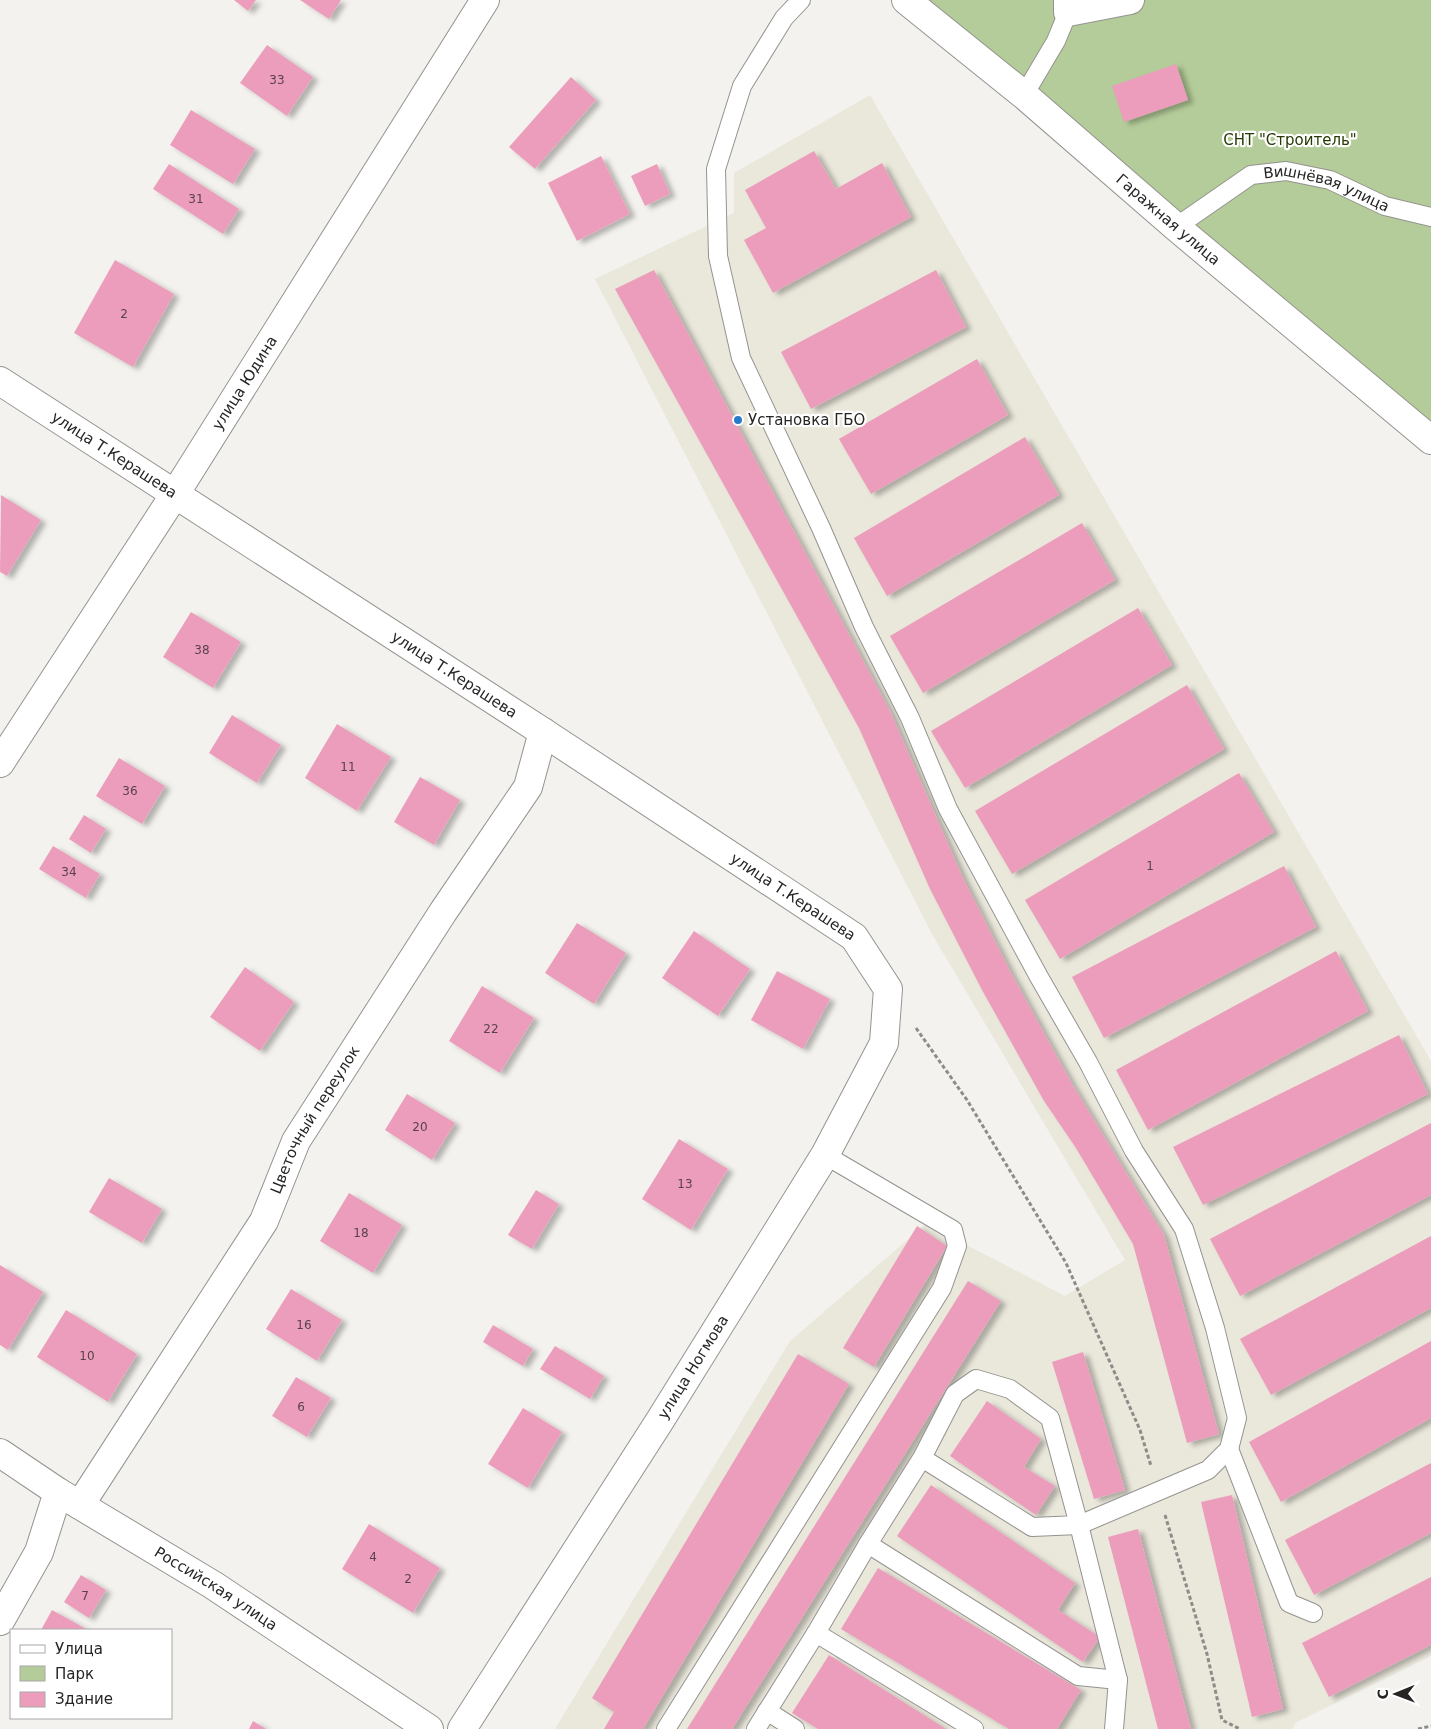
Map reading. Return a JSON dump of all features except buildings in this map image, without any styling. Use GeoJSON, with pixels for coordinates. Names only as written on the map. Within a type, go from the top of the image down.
{"type":"FeatureCollection","features":[{"type":"Feature","properties":{"kind":"street","name":"улица Юдина"},"geometry":{"type":"LineString","coordinates":[[0,763],[175,494],[485,0]]}},
{"type":"Feature","properties":{"kind":"street","name":"Гаражная улица"},"geometry":{"type":"LineString","coordinates":[[906,0],[1024,94],[1176,227],[1431,440]]}},
{"type":"Feature","properties":{"kind":"street"},"geometry":{"type":"LineString","coordinates":[[1068,6],[1130,0]]}},
{"type":"Feature","properties":{"kind":"street","name":"улица Т.Керашева"},"geometry":{"type":"LineString","coordinates":[[0,381],[543,732],[854,937],[888,989]]}},
{"type":"Feature","properties":{"kind":"street","name":"Цветочный переулок"},"geometry":{"type":"LineString","coordinates":[[0,1621],[69,1498],[264,1221],[296,1141],[443,912],[528,787],[543,732]]}},
{"type":"Feature","properties":{"kind":"street","name":"улица Ногмова"},"geometry":{"type":"LineString","coordinates":[[462,1729],[659,1422],[825,1155],[884,1043],[888,989]]}},
{"type":"Feature","properties":{"kind":"street","name":"Российская улица"},"geometry":{"type":"LineString","coordinates":[[0,1453],[69,1498],[213,1585],[429,1729]]}},
{"type":"Feature","properties":{"kind":"lane"},"geometry":{"type":"LineString","coordinates":[[801,0],[784,18],[742,86],[716,169],[718,256],[741,358],[821,528],[864,627],[910,718],[948,809],[1039,977],[1088,1062],[1134,1151],[1184,1229],[1215,1328],[1237,1418],[1229,1449],[1208,1470],[1079,1524],[1032,1527],[922,1458]]}},
{"type":"Feature","properties":{"kind":"lane"},"geometry":{"type":"LineString","coordinates":[[1024,94],[1056,41],[1068,6]]}},
{"type":"Feature","properties":{"kind":"lane","name":"Вишнёвая улица"},"geometry":{"type":"LineString","coordinates":[[1176,227],[1251,175],[1286,171],[1330,180],[1385,206],[1431,217]]}},
{"type":"Feature","properties":{"kind":"lane"},"geometry":{"type":"LineString","coordinates":[[666,1729],[942,1288],[957,1246],[953,1230],[825,1155]]}},
{"type":"Feature","properties":{"kind":"lane"},"geometry":{"type":"LineString","coordinates":[[756,1729],[922,1458],[956,1394],[976,1379],[1010,1389],[1050,1418],[1118,1680],[1114,1729]]}},
{"type":"Feature","properties":{"kind":"lane"},"geometry":{"type":"LineString","coordinates":[[1229,1449],[1289,1603],[1313,1613]]}},
{"type":"Feature","properties":{"kind":"lane"},"geometry":{"type":"LineString","coordinates":[[868,1544],[1078,1676],[1118,1680]]}},
{"type":"Feature","properties":{"kind":"lane"},"geometry":{"type":"LineString","coordinates":[[816,1633],[974,1729]]}},
{"type":"Feature","properties":{"kind":"lane"},"geometry":{"type":"LineString","coordinates":[[767,1711],[795,1729]]}},
{"type":"Feature","properties":{"kind":"path"},"geometry":{"type":"LineString","coordinates":[[888,989],[967,1100],[1066,1263],[1140,1430],[1207,1654],[1222,1720],[1240,1729]]}},
{"type":"Feature","properties":{"kind":"path"},"geometry":{"type":"LineString","coordinates":[[1418,1729],[1431,1726]]}},
{"type":"Feature","properties":{"kind":"shaded area"},"geometry":{"type":"Polygon","coordinates":[[[870,95],[1431,1061],[1431,1656],[1295,1723],[1293,1729],[555,1729],[790,1341],[926,1224],[1065,1296],[1125,1260],[932,934],[595,279],[734,213],[734,173],[870,95]]]}},
{"type":"Feature","properties":{"kind":"green space","name":"СНТ \"Строитель\""},"geometry":{"type":"Polygon","coordinates":[[[906,0],[1431,0],[1431,440],[906,0]]]}},
{"type":"Feature","properties":{"kind":"place","name":"Установка ГБО"},"geometry":{"type":"Point","coordinates":[738,420]}}]}
